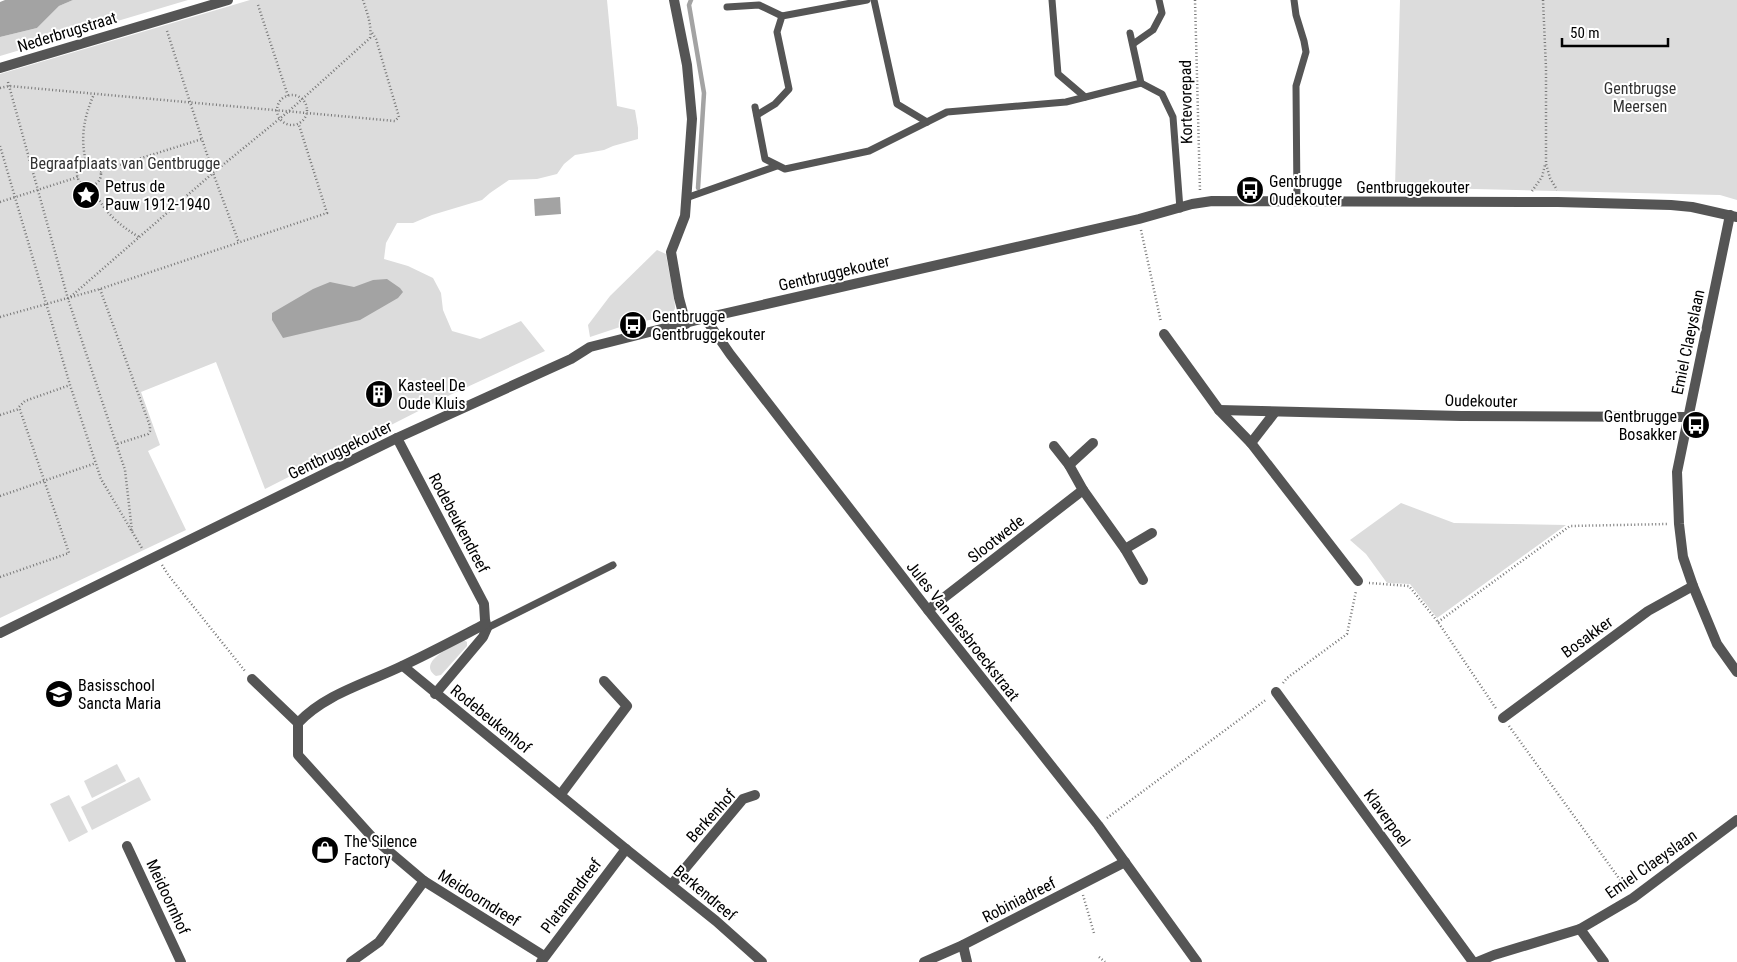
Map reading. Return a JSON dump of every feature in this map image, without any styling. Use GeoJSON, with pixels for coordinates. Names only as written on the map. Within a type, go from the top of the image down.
{"type":"FeatureCollection","features":[{"type":"Feature","properties":{"kind":"street","name":"Nederbrugstraat"},"geometry":{"type":"LineString","coordinates":[[0,68],[228,0]]}},
{"type":"Feature","properties":{"kind":"street"},"geometry":{"type":"LineString","coordinates":[[674,0],[687,65],[692,119],[685,216],[671,252],[679,298],[686,324]]}},
{"type":"Feature","properties":{"kind":"street","name":"Gentbruggekouter"},"geometry":{"type":"LineString","coordinates":[[0,633],[397,438],[571,359],[590,347],[705,318],[1212,201],[1558,202],[1671,205],[1692,207],[1733,216]]}},
{"type":"Feature","properties":{"kind":"street","name":"Emiel Claeyslaan"},"geometry":{"type":"LineString","coordinates":[[1733,216],[1677,472],[1679,524],[1683,558],[1717,644],[1737,672]]}},
{"type":"Feature","properties":{"kind":"street","name":"Jules Van Biesbroeckstraat"},"geometry":{"type":"LineString","coordinates":[[705,318],[730,354],[928,610],[1098,825],[1197,962]]}},
{"type":"Feature","properties":{"kind":"street"},"geometry":{"type":"LineString","coordinates":[[1164,334],[1219,410],[1251,442],[1358,582]]}},
{"type":"Feature","properties":{"kind":"street","name":"Oudekouter"},"geometry":{"type":"LineString","coordinates":[[1219,410],[1452,416],[1688,417]]}},
{"type":"Feature","properties":{"kind":"street"},"geometry":{"type":"LineString","coordinates":[[1251,442],[1275,412]]}},
{"type":"Feature","properties":{"kind":"street","name":"Rodebeukendreef"},"geometry":{"type":"LineString","coordinates":[[397,438],[484,604],[486,626]]}},
{"type":"Feature","properties":{"kind":"street"},"geometry":{"type":"LineString","coordinates":[[1069,464],[1094,444]]}},
{"type":"Feature","properties":{"kind":"street"},"geometry":{"type":"LineString","coordinates":[[1054,446],[1069,464],[1083,490],[1125,549],[1144,580]]}},
{"type":"Feature","properties":{"kind":"street","name":"Slootwede"},"geometry":{"type":"LineString","coordinates":[[928,610],[1083,490]]}},
{"type":"Feature","properties":{"kind":"street"},"geometry":{"type":"LineString","coordinates":[[1125,549],[1152,533]]}},
{"type":"Feature","properties":{"kind":"street","name":"Bosakker"},"geometry":{"type":"LineString","coordinates":[[1503,718],[1648,611],[1693,586]]}},
{"type":"Feature","properties":{"kind":"street"},"geometry":{"type":"LineString","coordinates":[[252,680],[298,723],[307,714],[330,699],[486,626]]}},
{"type":"Feature","properties":{"kind":"street"},"geometry":{"type":"LineString","coordinates":[[435,694],[483,637],[486,626]]}},
{"type":"Feature","properties":{"kind":"street","name":"Rodebeukenhof"},"geometry":{"type":"LineString","coordinates":[[403,666],[626,849]]}},
{"type":"Feature","properties":{"kind":"street"},"geometry":{"type":"LineString","coordinates":[[561,794],[627,706],[604,681]]}},
{"type":"Feature","properties":{"kind":"street","name":"Klaverpoel"},"geometry":{"type":"LineString","coordinates":[[1276,692],[1472,962]]}},
{"type":"Feature","properties":{"kind":"street","name":"Meidoorndreef"},"geometry":{"type":"LineString","coordinates":[[298,723],[298,755],[372,837],[424,881],[542,959]]}},
{"type":"Feature","properties":{"kind":"street","name":"Berkenhof"},"geometry":{"type":"LineString","coordinates":[[672,884],[743,799],[756,795]]}},
{"type":"Feature","properties":{"kind":"street","name":"Emiel Claeyslaan"},"geometry":{"type":"LineString","coordinates":[[1477,962],[1580,929],[1633,898],[1737,820]]}},
{"type":"Feature","properties":{"kind":"street","name":"Meidoornhof"},"geometry":{"type":"LineString","coordinates":[[127,846],[181,962]]}},
{"type":"Feature","properties":{"kind":"street","name":"Berkendreef"},"geometry":{"type":"LineString","coordinates":[[626,849],[716,920],[762,962]]}},
{"type":"Feature","properties":{"kind":"street","name":"Platanendreef"},"geometry":{"type":"LineString","coordinates":[[542,959],[626,849]]}},
{"type":"Feature","properties":{"kind":"street","name":"Robiniadreef"},"geometry":{"type":"LineString","coordinates":[[924,962],[963,946],[1125,862]]}},
{"type":"Feature","properties":{"kind":"street"},"geometry":{"type":"LineString","coordinates":[[351,962],[379,942],[424,881]]}},
{"type":"Feature","properties":{"kind":"street"},"geometry":{"type":"LineString","coordinates":[[1580,929],[1604,962]]}},
{"type":"Feature","properties":{"kind":"street"},"geometry":{"type":"LineString","coordinates":[[963,946],[967,962]]}},
{"type":"Feature","properties":{"kind":"lane"},"geometry":{"type":"LineString","coordinates":[[728,7],[759,5],[782,16],[868,0]]}},
{"type":"Feature","properties":{"kind":"lane"},"geometry":{"type":"LineString","coordinates":[[874,0],[896,104],[927,122]]}},
{"type":"Feature","properties":{"kind":"lane"},"geometry":{"type":"LineString","coordinates":[[1052,0],[1058,74],[1085,98]]}},
{"type":"Feature","properties":{"kind":"lane"},"geometry":{"type":"LineString","coordinates":[[1133,44],[1153,30],[1162,13],[1159,0]]}},
{"type":"Feature","properties":{"kind":"lane"},"geometry":{"type":"LineString","coordinates":[[1294,0],[1306,52],[1296,86],[1297,201]]}},
{"type":"Feature","properties":{"kind":"lane"},"geometry":{"type":"LineString","coordinates":[[756,115],[775,104],[789,90],[777,32],[782,16]]}},
{"type":"Feature","properties":{"kind":"lane"},"geometry":{"type":"LineString","coordinates":[[1130,33],[1141,83]]}},
{"type":"Feature","properties":{"kind":"lane"},"geometry":{"type":"LineString","coordinates":[[755,106],[765,159],[785,169],[869,151],[947,112],[1066,102],[1141,83],[1162,94],[1173,117],[1180,209]]}},
{"type":"Feature","properties":{"kind":"lane"},"geometry":{"type":"LineString","coordinates":[[686,198],[777,166]]}},
{"type":"Feature","properties":{"kind":"lane"},"geometry":{"type":"LineString","coordinates":[[486,626],[613,565]]}},
{"type":"Feature","properties":{"kind":"path"},"geometry":{"type":"LineString","coordinates":[[0,88],[9,84],[395,122],[399,117],[363,0]]}},
{"type":"Feature","properties":{"kind":"path","name":"Kortevorepad"},"geometry":{"type":"LineString","coordinates":[[1195,0],[1200,203]]}},
{"type":"Feature","properties":{"kind":"path"},"geometry":{"type":"LineString","coordinates":[[1543,0],[1546,68],[1546,164],[1550,178],[1557,190],[1558,202]]}},
{"type":"Feature","properties":{"kind":"path"},"geometry":{"type":"LineString","coordinates":[[258,4],[288,96]]}},
{"type":"Feature","properties":{"kind":"path"},"geometry":{"type":"LineString","coordinates":[[167,30],[213,173],[239,243]]}},
{"type":"Feature","properties":{"kind":"path"},"geometry":{"type":"LineString","coordinates":[[68,299],[213,173],[289,111],[365,43],[370,38],[371,31]]}},
{"type":"Feature","properties":{"kind":"path"},"geometry":{"type":"LineString","coordinates":[[9,84],[68,299],[126,470],[132,531]]}},
{"type":"Feature","properties":{"kind":"path"},"geometry":{"type":"LineString","coordinates":[[86,162],[83,126],[94,93]]}},
{"type":"Feature","properties":{"kind":"path"},"geometry":{"type":"LineString","coordinates":[[293,95],[302,98],[306,102],[308,112],[303,122],[299,125],[284,123],[279,118],[277,110],[280,101],[293,95]]}},
{"type":"Feature","properties":{"kind":"path"},"geometry":{"type":"LineString","coordinates":[[0,317],[100,289],[328,213],[299,125]]}},
{"type":"Feature","properties":{"kind":"path"},"geometry":{"type":"LineString","coordinates":[[100,170],[202,139]]}},
{"type":"Feature","properties":{"kind":"path"},"geometry":{"type":"LineString","coordinates":[[0,146],[70,385],[101,479],[132,531],[252,680]]}},
{"type":"Feature","properties":{"kind":"path"},"geometry":{"type":"LineString","coordinates":[[86,162],[93,163],[100,170]]}},
{"type":"Feature","properties":{"kind":"path"},"geometry":{"type":"LineString","coordinates":[[86,162],[78,170],[78,177],[82,183],[92,185]]}},
{"type":"Feature","properties":{"kind":"path"},"geometry":{"type":"LineString","coordinates":[[1532,202],[1532,192],[1542,177],[1546,164]]}},
{"type":"Feature","properties":{"kind":"path"},"geometry":{"type":"LineString","coordinates":[[92,185],[99,179],[100,170]]}},
{"type":"Feature","properties":{"kind":"path"},"geometry":{"type":"LineString","coordinates":[[0,202],[78,177]]}},
{"type":"Feature","properties":{"kind":"path"},"geometry":{"type":"LineString","coordinates":[[92,185],[109,215],[139,237]]}},
{"type":"Feature","properties":{"kind":"path"},"geometry":{"type":"LineString","coordinates":[[1139,219],[1164,334]]}},
{"type":"Feature","properties":{"kind":"path"},"geometry":{"type":"LineString","coordinates":[[100,289],[150,426],[148,434],[117,444]]}},
{"type":"Feature","properties":{"kind":"path"},"geometry":{"type":"LineString","coordinates":[[0,576],[69,554],[19,409],[21,403],[25,401],[70,385]]}},
{"type":"Feature","properties":{"kind":"path"},"geometry":{"type":"LineString","coordinates":[[0,415],[19,409]]}},
{"type":"Feature","properties":{"kind":"path"},"geometry":{"type":"LineString","coordinates":[[0,496],[96,463]]}},
{"type":"Feature","properties":{"kind":"path"},"geometry":{"type":"LineString","coordinates":[[1438,622],[1570,526],[1679,524]]}},
{"type":"Feature","properties":{"kind":"path"},"geometry":{"type":"LineString","coordinates":[[1098,825],[1276,692],[1288,678],[1347,634],[1358,582],[1409,586],[1438,622],[1503,718],[1633,898]]}},
{"type":"Feature","properties":{"kind":"path"},"geometry":{"type":"LineString","coordinates":[[1081,885],[1094,933]]}},
{"type":"Feature","properties":{"kind":"path"},"geometry":{"type":"LineString","coordinates":[[1099,957],[1105,962]]}},
{"type":"Feature","properties":{"kind":"green space"},"geometry":{"type":"Polygon","coordinates":[[[73,0],[188,0],[0,56],[0,37],[37,28],[59,6],[73,0]]]}},
{"type":"Feature","properties":{"kind":"green space","name":"Begraafplaats van Gentbrugge"},"geometry":{"type":"Polygon","coordinates":[[[250,0],[607,0],[617,106],[635,110],[638,139],[604,150],[575,155],[564,164],[557,174],[537,179],[509,180],[482,200],[432,215],[413,223],[397,223],[386,243],[384,259],[408,266],[433,278],[441,293],[443,310],[452,331],[480,339],[521,321],[545,351],[452,394],[265,489],[216,362],[141,392],[160,445],[148,451],[186,530],[0,618],[0,74],[250,0]]]}},
{"type":"Feature","properties":{"kind":"green space","name":"Gentbrugse Meersen"},"geometry":{"type":"Polygon","coordinates":[[[1400,0],[1737,0],[1737,200],[1720,195],[1395,187],[1400,0]]]}},
{"type":"Feature","properties":{"kind":"green space"},"geometry":{"type":"Polygon","coordinates":[[[657,250],[666,254],[675,305],[674,311],[670,315],[633,324],[632,320],[622,322],[623,326],[590,337],[588,325],[610,296],[657,250]]]}},
{"type":"Feature","properties":{"kind":"green space"},"geometry":{"type":"Polygon","coordinates":[[[1401,503],[1454,523],[1566,525],[1437,618],[1410,584],[1387,583],[1366,554],[1350,540],[1401,503]]]}},
{"type":"Feature","properties":{"kind":"green space"},"geometry":{"type":"Polygon","coordinates":[[[464,640],[467,642],[467,646],[441,675],[436,676],[431,671],[430,665],[433,660],[445,650],[464,640]]]}},
{"type":"Feature","properties":{"kind":"green space"},"geometry":{"type":"Polygon","coordinates":[[[117,764],[126,781],[92,798],[84,781],[117,764]]]}},
{"type":"Feature","properties":{"kind":"green space"},"geometry":{"type":"Polygon","coordinates":[[[139,777],[151,800],[92,830],[81,807],[139,777]]]}},
{"type":"Feature","properties":{"kind":"green space"},"geometry":{"type":"Polygon","coordinates":[[[69,795],[88,832],[69,842],[50,804],[69,795]]]}},
{"type":"Feature","properties":{"kind":"shaded area"},"geometry":{"type":"Polygon","coordinates":[[[5,0],[73,0],[59,6],[37,28],[0,37],[0,2],[5,0]]]}},
{"type":"Feature","properties":{"kind":"shaded area"},"geometry":{"type":"Polygon","coordinates":[[[560,197],[561,214],[535,216],[534,199],[560,197]]]}},
{"type":"Feature","properties":{"kind":"shaded area"},"geometry":{"type":"Polygon","coordinates":[[[387,279],[403,292],[398,298],[360,320],[283,338],[272,320],[272,313],[313,289],[330,282],[354,287],[373,280],[387,279]]]}},
{"type":"Feature","properties":{"kind":"waterway"},"geometry":{"type":"LineString","coordinates":[[691,0],[689,5],[704,93],[698,188]]}},
{"type":"Feature","properties":{"kind":"place","name":"Gentbrugge Oudekouter"},"geometry":{"type":"Point","coordinates":[1250,190]}},
{"type":"Feature","properties":{"kind":"place","name":"Petrus de Pauw 1912-1940"},"geometry":{"type":"Point","coordinates":[86,195]}},
{"type":"Feature","properties":{"kind":"place","name":"Gentbrugge Gentbruggekouter"},"geometry":{"type":"Point","coordinates":[633,325]}},
{"type":"Feature","properties":{"kind":"place","name":"Kasteel De Oude Kluis"},"geometry":{"type":"Point","coordinates":[379,394]}},
{"type":"Feature","properties":{"kind":"place","name":"Gentbrugge Bosakker"},"geometry":{"type":"Point","coordinates":[1696,425]}},
{"type":"Feature","properties":{"kind":"place","name":"Basisschool Sancta Maria"},"geometry":{"type":"Point","coordinates":[59,694]}},
{"type":"Feature","properties":{"kind":"place","name":"The Silence Factory"},"geometry":{"type":"Point","coordinates":[325,850]}}]}
